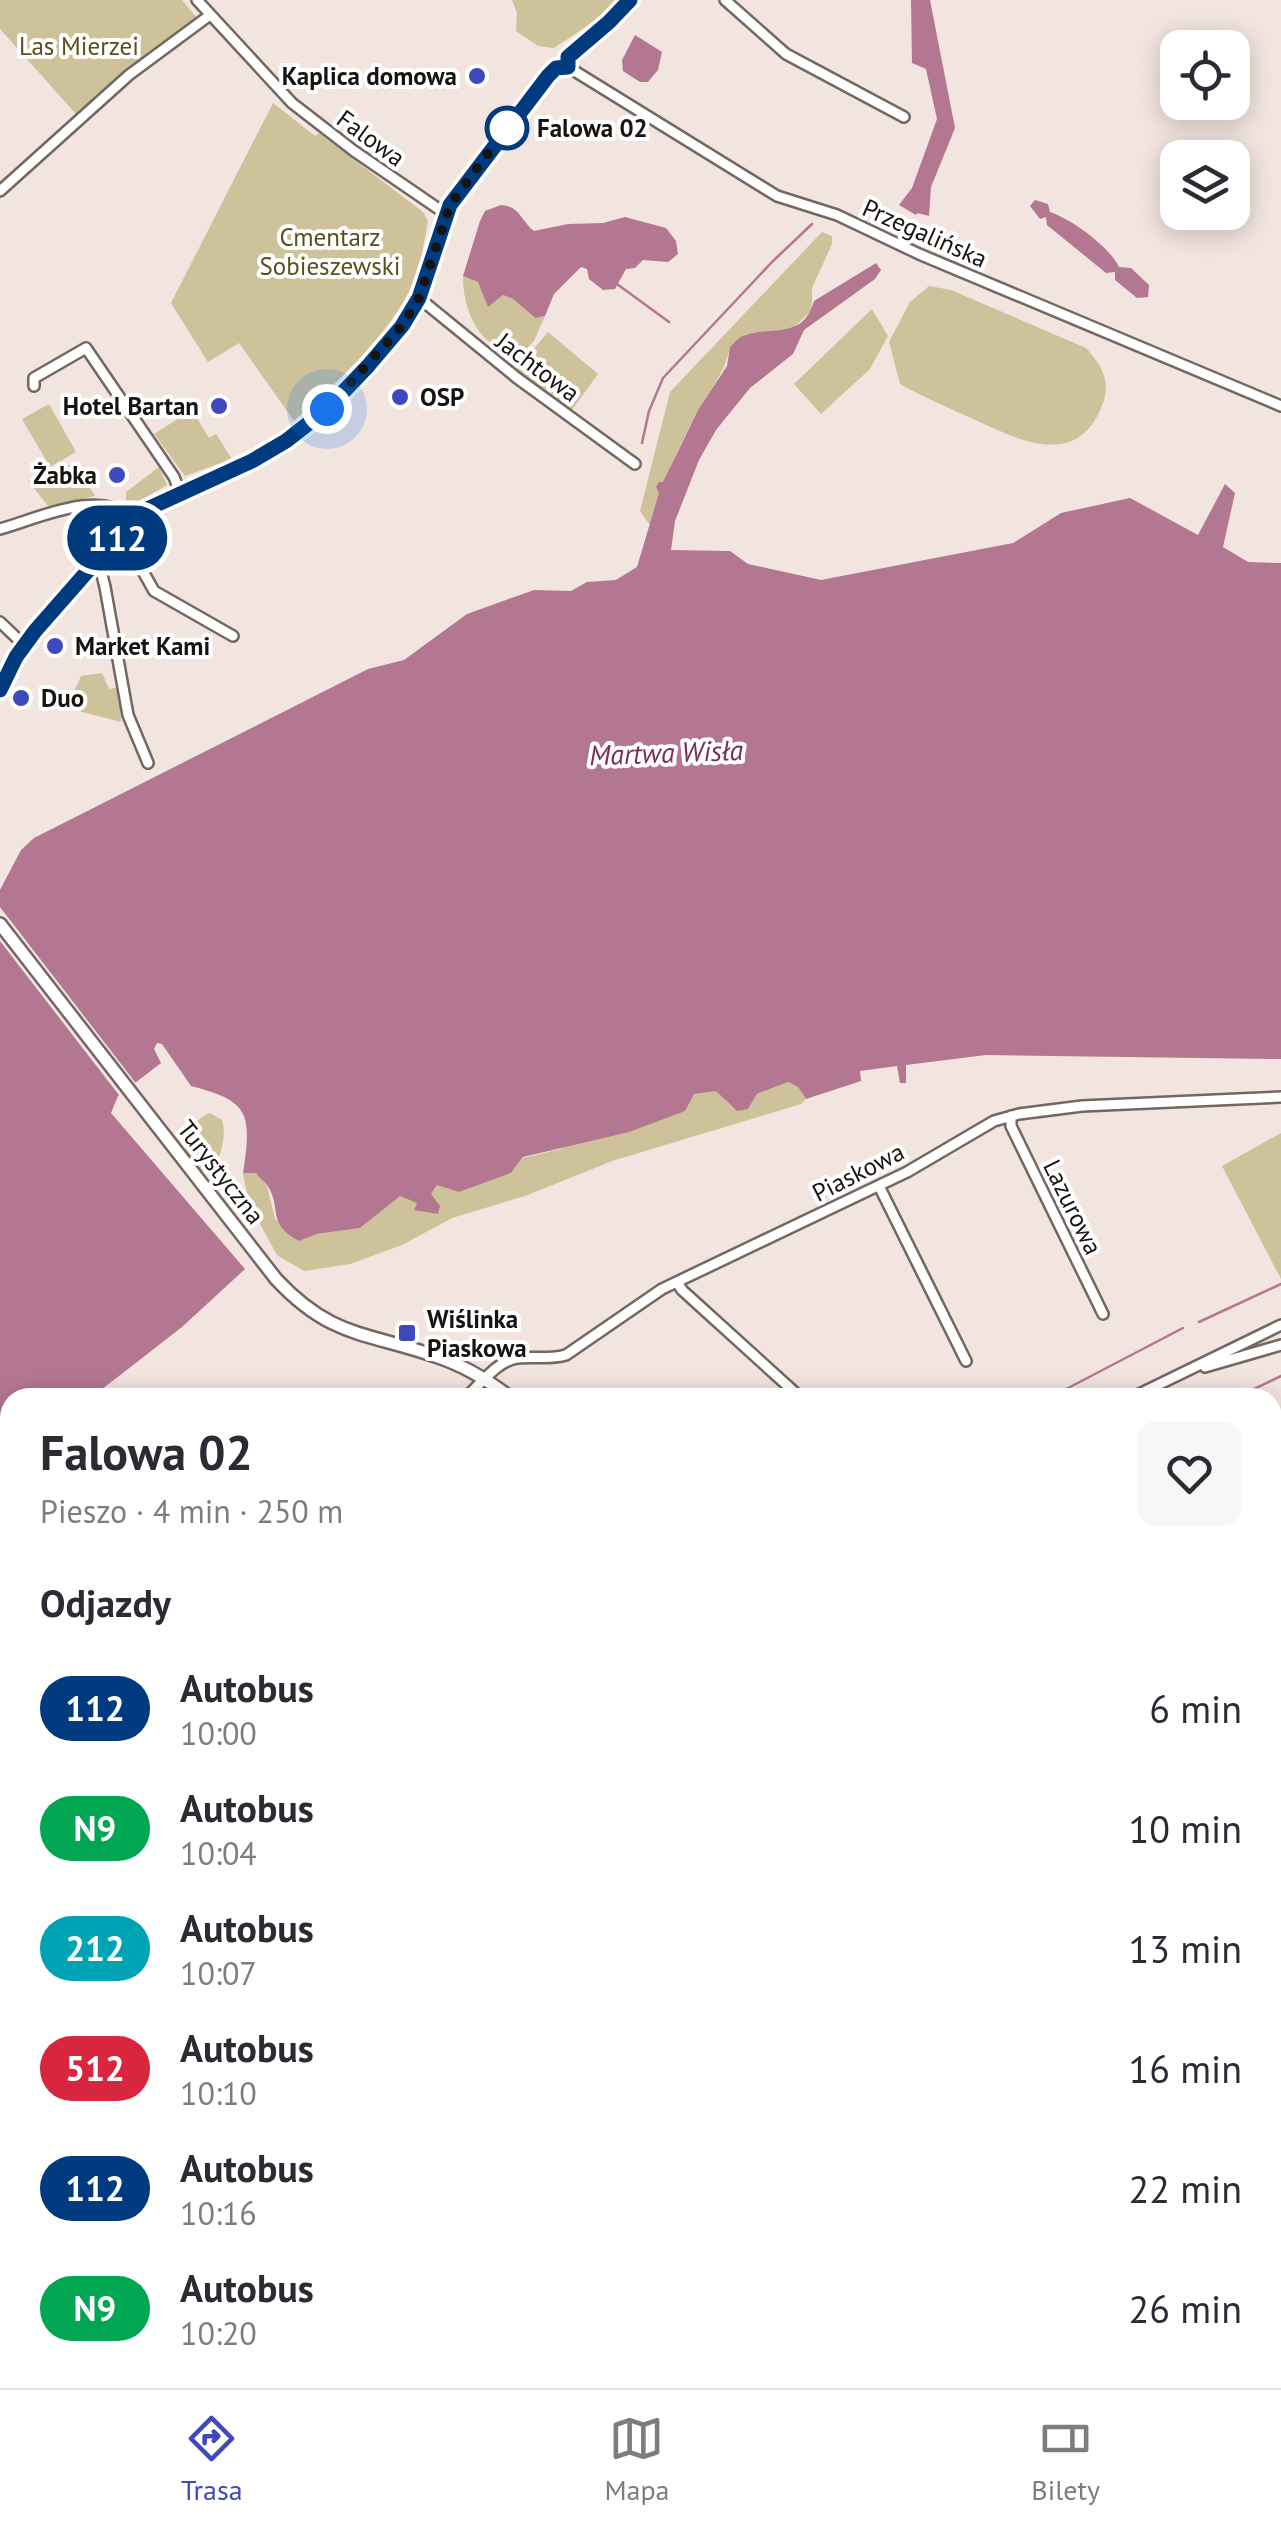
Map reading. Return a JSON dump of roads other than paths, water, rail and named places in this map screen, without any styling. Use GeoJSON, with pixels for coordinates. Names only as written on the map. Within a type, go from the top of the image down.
{"type":"FeatureCollection","features":[{"type":"Feature","properties":{"kind":"main road"},"geometry":{"type":"LineString","coordinates":[[0,690],[24,645],[134,520],[180,492],[252,461],[304,428],[390,342],[419,298],[446,214],[468,178],[564,64],[630,0]]}},
{"type":"Feature","properties":{"kind":"main road","name":"Turystyczna"},"geometry":{"type":"LineString","coordinates":[[0,924],[276,1279],[303,1306],[340,1328],[371,1340],[434,1355],[497,1388]]}},
{"type":"Feature","properties":{"kind":"street","name":"Falowa"},"geometry":{"type":"LineString","coordinates":[[197,0],[292,103],[446,214]]}},
{"type":"Feature","properties":{"kind":"street"},"geometry":{"type":"LineString","coordinates":[[724,0],[786,54],[904,117]]}},
{"type":"Feature","properties":{"kind":"street"},"geometry":{"type":"LineString","coordinates":[[0,191],[128,75],[210,14]]}},
{"type":"Feature","properties":{"kind":"street","name":"Przegalińska"},"geometry":{"type":"LineString","coordinates":[[564,64],[777,196],[838,215],[918,254],[1281,406]]}},
{"type":"Feature","properties":{"kind":"street","name":"Jachtowa"},"geometry":{"type":"LineString","coordinates":[[419,298],[634,464]]}},
{"type":"Feature","properties":{"kind":"street"},"geometry":{"type":"LineString","coordinates":[[34,386],[34,378],[86,348],[174,477],[180,492]]}},
{"type":"Feature","properties":{"kind":"street"},"geometry":{"type":"LineString","coordinates":[[0,529],[100,504],[120,508],[134,520]]}},
{"type":"Feature","properties":{"kind":"street"},"geometry":{"type":"LineString","coordinates":[[120,535],[154,591],[233,636]]}},
{"type":"Feature","properties":{"kind":"street"},"geometry":{"type":"LineString","coordinates":[[95,562],[100,566],[105,586],[128,714],[148,762]]}},
{"type":"Feature","properties":{"kind":"street"},"geometry":{"type":"LineString","coordinates":[[0,622],[24,645]]}},
{"type":"Feature","properties":{"kind":"street","name":"Piaskowa"},"geometry":{"type":"LineString","coordinates":[[476,1388],[513,1359],[551,1359],[566,1354],[654,1293],[879,1186],[976,1130],[1010,1116],[1082,1106],[1281,1097]]}},
{"type":"Feature","properties":{"kind":"street","name":"Lazurowa"},"geometry":{"type":"LineString","coordinates":[[1010,1116],[1011,1126],[1102,1314]]}},
{"type":"Feature","properties":{"kind":"street"},"geometry":{"type":"LineString","coordinates":[[879,1186],[966,1361]]}},
{"type":"Feature","properties":{"kind":"street"},"geometry":{"type":"LineString","coordinates":[[677,1282],[791,1388]]}},
{"type":"Feature","properties":{"kind":"street"},"geometry":{"type":"LineString","coordinates":[[1151,1388],[1281,1325]]}},
{"type":"Feature","properties":{"kind":"street"},"geometry":{"type":"LineString","coordinates":[[1199,1365],[1202,1368],[1281,1345]]}},
{"type":"Feature","properties":{"kind":"water"},"geometry":{"type":"Polygon","coordinates":[[[911,0],[930,0],[955,128],[931,187],[929,216],[916,215],[899,205],[912,188],[937,119],[926,69],[912,63],[911,0]]]}},
{"type":"Feature","properties":{"kind":"water"},"geometry":{"type":"Polygon","coordinates":[[[635,35],[662,52],[658,70],[648,82],[640,82],[623,71],[622,60],[635,35]]]}},
{"type":"Feature","properties":{"kind":"water"},"geometry":{"type":"Polygon","coordinates":[[[1035,200],[1048,204],[1050,212],[1089,234],[1119,267],[1131,268],[1149,285],[1148,297],[1137,298],[1115,280],[1115,272],[1106,273],[1047,225],[1046,217],[1040,219],[1030,206],[1035,200]]]}},
{"type":"Feature","properties":{"kind":"water"},"geometry":{"type":"Polygon","coordinates":[[[501,205],[516,211],[534,231],[625,217],[666,228],[676,241],[678,254],[668,262],[643,260],[635,268],[626,269],[615,289],[603,290],[581,267],[554,294],[545,316],[535,318],[503,295],[488,307],[478,282],[463,276],[485,211],[501,205]]]}},
{"type":"Feature","properties":{"kind":"water","name":"Martwa Wisła"},"geometry":{"type":"Polygon","coordinates":[[[876,263],[881,270],[875,279],[804,330],[793,354],[750,388],[716,430],[699,460],[675,521],[671,550],[730,551],[748,564],[821,580],[1013,543],[1061,513],[1130,498],[1198,535],[1225,484],[1235,493],[1223,547],[1248,562],[1281,563],[1281,1059],[986,1055],[906,1065],[906,1083],[900,1083],[897,1066],[860,1071],[861,1081],[806,1099],[798,1087],[788,1082],[757,1094],[748,1109],[737,1111],[716,1091],[694,1094],[685,1111],[629,1132],[523,1157],[511,1173],[459,1192],[437,1185],[431,1194],[440,1206],[438,1214],[414,1210],[417,1203],[400,1196],[360,1228],[317,1234],[299,1241],[278,1221],[267,1185],[256,1173],[243,1173],[247,1137],[242,1113],[225,1098],[191,1086],[162,1044],[157,1043],[154,1049],[161,1063],[118,1096],[111,1113],[245,1269],[182,1327],[104,1388],[0,1388],[0,890],[21,850],[34,838],[368,669],[404,660],[467,614],[534,590],[571,591],[587,582],[616,580],[637,567],[659,493],[656,487],[663,482],[698,410],[727,366],[730,347],[743,336],[794,327],[809,314],[814,301],[876,263]]]}},
{"type":"Feature","properties":{"kind":"waterway"},"geometry":{"type":"LineString","coordinates":[[642,443],[649,411],[663,378],[812,224]]}},
{"type":"Feature","properties":{"kind":"waterway"},"geometry":{"type":"LineString","coordinates":[[617,284],[669,322]]}},
{"type":"Feature","properties":{"kind":"waterway"},"geometry":{"type":"LineString","coordinates":[[1199,1322],[1281,1284]]}},
{"type":"Feature","properties":{"kind":"waterway"},"geometry":{"type":"LineString","coordinates":[[1068,1388],[1183,1328]]}},
{"type":"Feature","properties":{"kind":"waterway"},"geometry":{"type":"LineString","coordinates":[[1256,1388],[1281,1376]]}},
{"type":"Feature","properties":{"kind":"place","name":"Kaplica domowa"},"geometry":{"type":"Point","coordinates":[477,76]}},
{"type":"Feature","properties":{"kind":"place","name":"Falowa 02"},"geometry":{"type":"Point","coordinates":[507,128]}},
{"type":"Feature","properties":{"kind":"place","name":"OSP"},"geometry":{"type":"Point","coordinates":[400,397]}},
{"type":"Feature","properties":{"kind":"place","name":"Hotel Bartan"},"geometry":{"type":"Point","coordinates":[219,406]}},
{"type":"Feature","properties":{"kind":"place","name":"Żabka"},"geometry":{"type":"Point","coordinates":[117,475]}},
{"type":"Feature","properties":{"kind":"place","name":"Market Kami"},"geometry":{"type":"Point","coordinates":[55,646]}},
{"type":"Feature","properties":{"kind":"place","name":"Duo"},"geometry":{"type":"Point","coordinates":[21,698]}},
{"type":"Feature","properties":{"kind":"place","name":"Wiślinka Piaskowa"},"geometry":{"type":"Point","coordinates":[407,1333]}},
{"type":"Feature","properties":{"kind":"park label","name":"Las Mierzei"},"geometry":{"type":"Point","coordinates":[79,46]}},
{"type":"Feature","properties":{"kind":"park label","name":"Cmentarz Sobieszewski"},"geometry":{"type":"Point","coordinates":[330,252]}}]}
